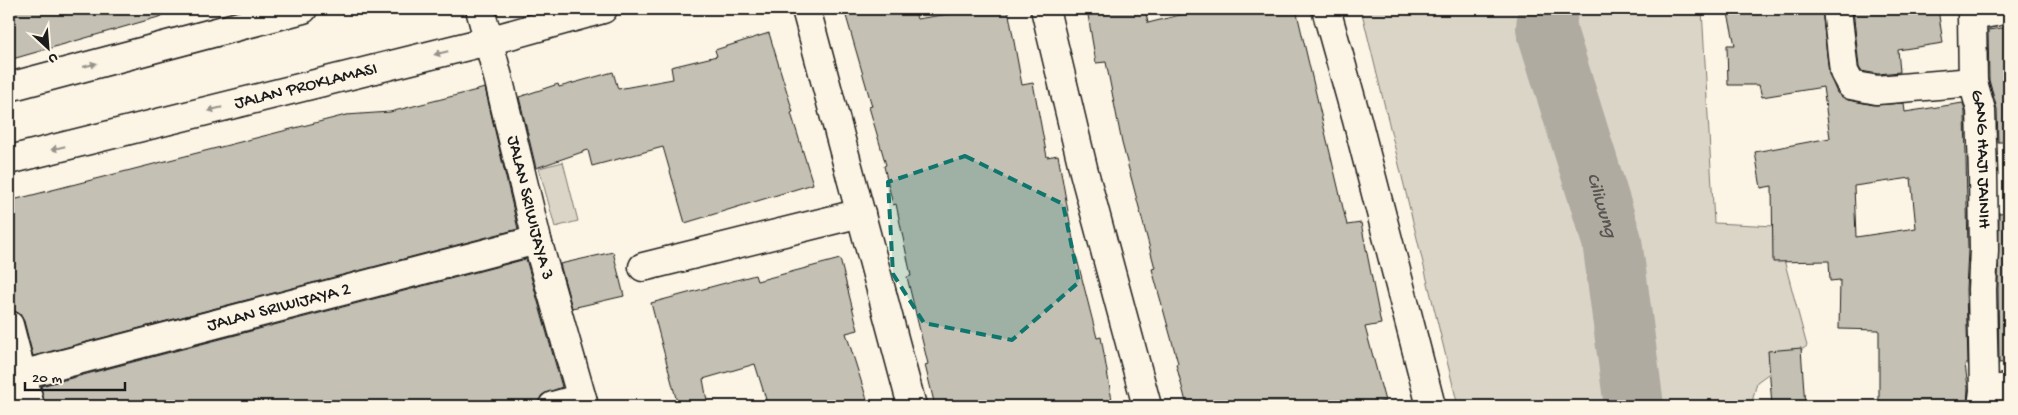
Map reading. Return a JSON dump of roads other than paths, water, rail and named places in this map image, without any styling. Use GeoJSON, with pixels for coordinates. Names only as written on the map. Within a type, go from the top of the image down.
{"type":"FeatureCollection","features":[{"type":"Feature","properties":{"kind":"street"},"geometry":{"type":"LineString","coordinates":[[9,87],[303,9]]}},
{"type":"Feature","properties":{"kind":"street","name":"JALAN SRIWIJAYA 3"},"geometry":{"type":"LineString","coordinates":[[480,9],[537,240],[583,402]]}},
{"type":"Feature","properties":{"kind":"street","name":"JALAN PROKLAMASI"},"geometry":{"type":"LineString","coordinates":[[9,160],[488,41],[604,9]]}},
{"type":"Feature","properties":{"kind":"street"},"geometry":{"type":"LineString","coordinates":[[806,9],[912,406]]}},
{"type":"Feature","properties":{"kind":"street"},"geometry":{"type":"LineString","coordinates":[[1045,9],[1084,172],[1147,406]]}},
{"type":"Feature","properties":{"kind":"street"},"geometry":{"type":"LineString","coordinates":[[1326,9],[1358,120],[1431,406]]}},
{"type":"Feature","properties":{"kind":"street","name":"GANG HAJI JAINIH"},"geometry":{"type":"LineString","coordinates":[[1837,9],[1844,72],[1851,85],[1877,90],[1973,82],[1981,110],[1984,174],[1982,289],[1991,395]]}},
{"type":"Feature","properties":{"kind":"street"},"geometry":{"type":"LineString","coordinates":[[1973,82],[1972,16],[1995,12],[1996,9]]}},
{"type":"Feature","properties":{"kind":"street"},"geometry":{"type":"LineString","coordinates":[[643,267],[861,213]]}},
{"type":"Feature","properties":{"kind":"street","name":"JALAN SRIWIJAYA 2"},"geometry":{"type":"LineString","coordinates":[[15,376],[537,240]]}},
{"type":"Feature","properties":{"kind":"street"},"geometry":{"type":"LineString","coordinates":[[9,325],[15,376],[30,406]]}},
{"type":"Feature","properties":{"kind":"street"},"geometry":{"type":"LineString","coordinates":[[553,406],[583,402]]}},
{"type":"Feature","properties":{"kind":"waterway","name":"Ciliwung"},"geometry":{"type":"LineString","coordinates":[[1548,9],[1546,28],[1612,241],[1634,406]]}}]}
